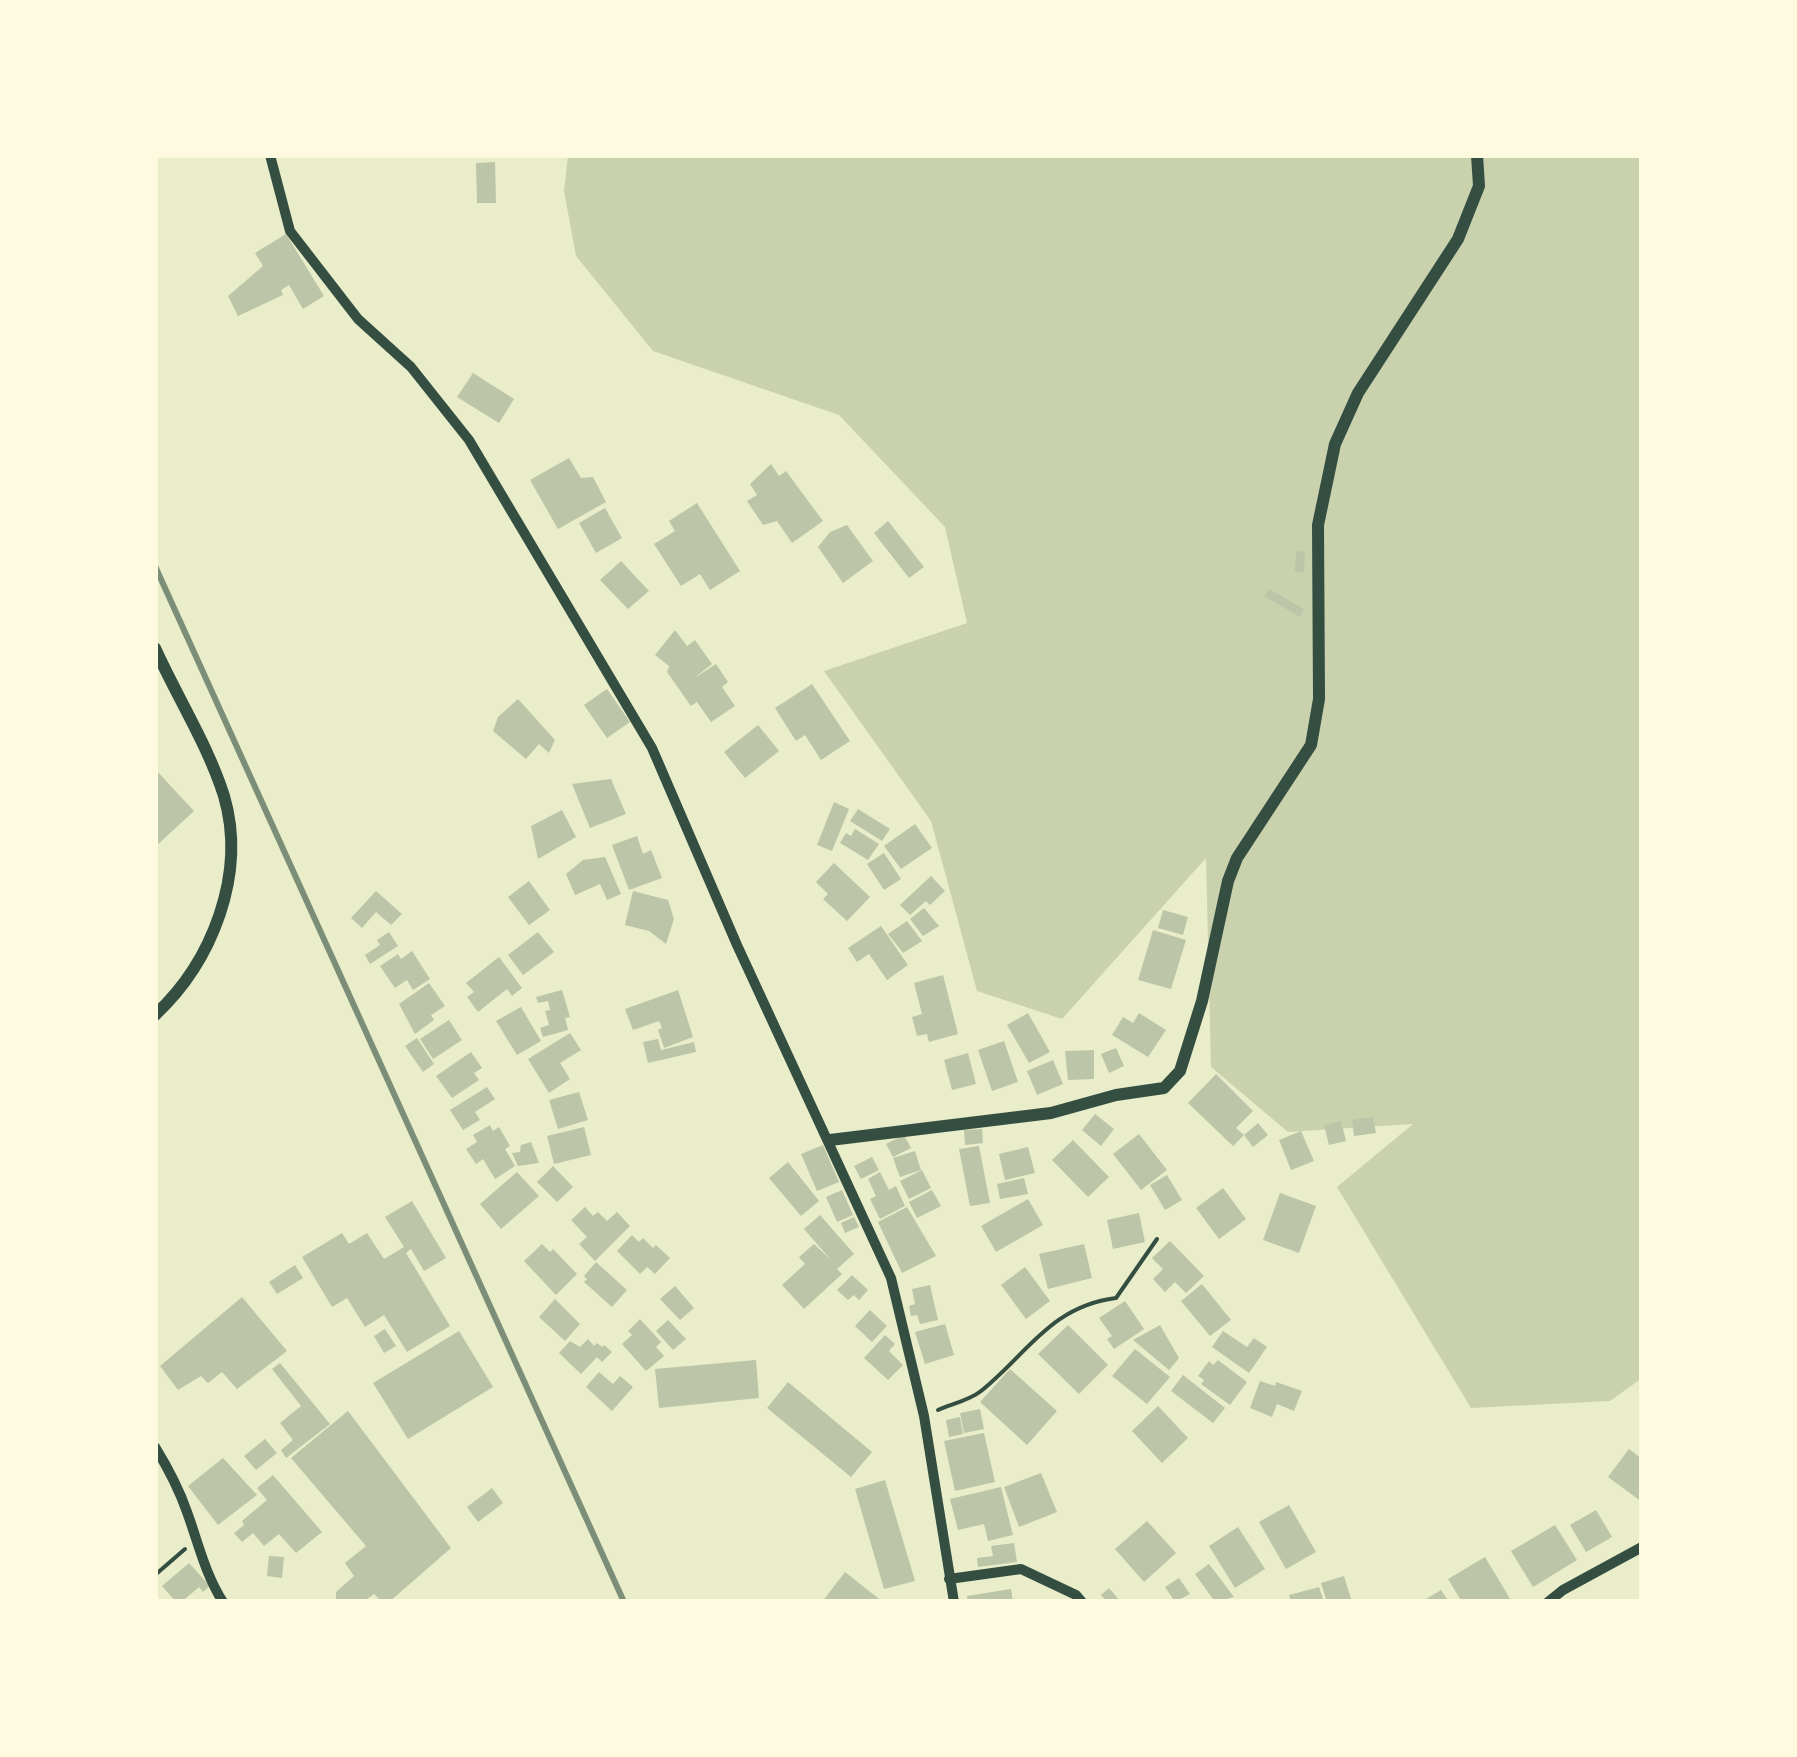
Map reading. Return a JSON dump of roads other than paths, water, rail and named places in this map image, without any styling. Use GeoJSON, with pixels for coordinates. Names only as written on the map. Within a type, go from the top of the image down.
{"type":"FeatureCollection","features":[{"type":"Feature","properties":{"kind":"street"},"geometry":{"type":"LineString","coordinates":[[270,155],[290,231],[358,319],[411,367],[469,440],[652,748],[737,945],[891,1278],[924,1416],[954,1602]]}},
{"type":"Feature","properties":{"kind":"street"},"geometry":{"type":"LineString","coordinates":[[830,1140],[1051,1112],[1116,1095],[1164,1088],[1180,1071],[1202,1001],[1228,880],[1251,832],[1288,785],[1311,745],[1319,699],[1318,525],[1335,444],[1358,393],[1458,239],[1480,186],[1477,155]]}},
{"type":"Feature","properties":{"kind":"street"},"geometry":{"type":"LineString","coordinates":[[155,648],[224,798],[231,865],[202,959],[184,987],[155,1015]]}},
{"type":"Feature","properties":{"kind":"street"},"geometry":{"type":"LineString","coordinates":[[155,1447],[183,1502],[194,1541],[222,1602]]}},
{"type":"Feature","properties":{"kind":"street"},"geometry":{"type":"LineString","coordinates":[[1548,1602],[1562,1590],[1642,1547]]}},
{"type":"Feature","properties":{"kind":"street"},"geometry":{"type":"LineString","coordinates":[[950,1579],[1021,1569],[1076,1595],[1082,1602]]}},
{"type":"Feature","properties":{"kind":"railway"},"geometry":{"type":"LineString","coordinates":[[155,566],[624,1602]]}}]}
